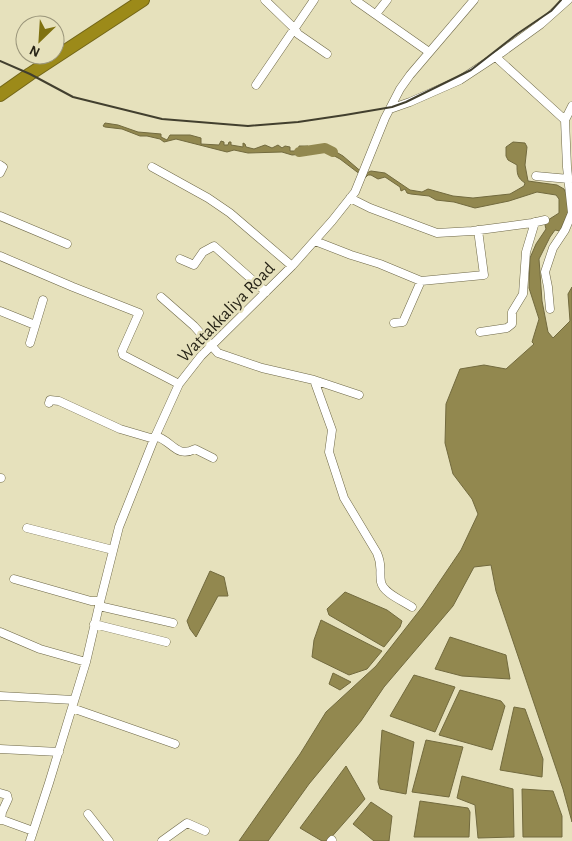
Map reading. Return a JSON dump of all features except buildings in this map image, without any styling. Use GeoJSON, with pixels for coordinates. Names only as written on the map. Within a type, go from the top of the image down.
{"type":"FeatureCollection","features":[{"type":"Feature","properties":{"kind":"highway"},"geometry":{"type":"LineString","coordinates":[[0,95],[143,0]]}},
{"type":"Feature","properties":{"kind":"street"},"geometry":{"type":"LineString","coordinates":[[265,0],[298,34],[327,54]]}},
{"type":"Feature","properties":{"kind":"street"},"geometry":{"type":"LineString","coordinates":[[256,85],[314,0]]}},
{"type":"Feature","properties":{"kind":"street"},"geometry":{"type":"LineString","coordinates":[[355,0],[429,52]]}},
{"type":"Feature","properties":{"kind":"street"},"geometry":{"type":"LineString","coordinates":[[376,14],[386,0]]}},
{"type":"Feature","properties":{"kind":"street","name":"Wattakkaliya Road"},"geometry":{"type":"LineString","coordinates":[[30,841],[86,662],[119,527],[155,437],[179,384],[201,356],[315,241],[355,192],[385,118],[400,89],[474,0]]}},
{"type":"Feature","properties":{"kind":"street"},"geometry":{"type":"LineString","coordinates":[[390,110],[460,80],[541,24],[568,0]]}},
{"type":"Feature","properties":{"kind":"street"},"geometry":{"type":"LineString","coordinates":[[499,60],[569,114],[569,179],[572,213],[566,230],[553,248],[545,272],[550,309]]}},
{"type":"Feature","properties":{"kind":"street"},"geometry":{"type":"LineString","coordinates":[[0,165],[3,167],[0,173]]}},
{"type":"Feature","properties":{"kind":"street"},"geometry":{"type":"LineString","coordinates":[[152,168],[216,203],[292,266]]}},
{"type":"Feature","properties":{"kind":"street"},"geometry":{"type":"LineString","coordinates":[[536,176],[569,179]]}},
{"type":"Feature","properties":{"kind":"street"},"geometry":{"type":"LineString","coordinates":[[350,198],[370,208],[437,233],[478,230],[545,220]]}},
{"type":"Feature","properties":{"kind":"street"},"geometry":{"type":"LineString","coordinates":[[0,216],[67,244]]}},
{"type":"Feature","properties":{"kind":"street"},"geometry":{"type":"LineString","coordinates":[[480,332],[507,328],[512,324],[512,312],[523,294],[526,252],[533,223]]}},
{"type":"Feature","properties":{"kind":"street"},"geometry":{"type":"LineString","coordinates":[[315,241],[421,281],[484,275],[478,230]]}},
{"type":"Feature","properties":{"kind":"street"},"geometry":{"type":"LineString","coordinates":[[180,259],[194,265],[203,252],[214,246],[266,292]]}},
{"type":"Feature","properties":{"kind":"street"},"geometry":{"type":"LineString","coordinates":[[0,256],[139,313],[122,351],[123,355],[179,384]]}},
{"type":"Feature","properties":{"kind":"street"},"geometry":{"type":"LineString","coordinates":[[394,323],[403,322],[421,281]]}},
{"type":"Feature","properties":{"kind":"street"},"geometry":{"type":"LineString","coordinates":[[161,298],[194,326],[218,353],[262,368],[314,380],[359,395]]}},
{"type":"Feature","properties":{"kind":"street"},"geometry":{"type":"LineString","coordinates":[[30,342],[43,300]]}},
{"type":"Feature","properties":{"kind":"street"},"geometry":{"type":"LineString","coordinates":[[0,311],[35,325]]}},
{"type":"Feature","properties":{"kind":"street"},"geometry":{"type":"LineString","coordinates":[[314,380],[332,430],[329,452],[344,498],[377,553],[381,563],[383,589],[412,607]]}},
{"type":"Feature","properties":{"kind":"street"},"geometry":{"type":"LineString","coordinates":[[49,403],[50,400],[59,401],[120,429],[159,437],[178,451],[186,453],[195,450],[213,458]]}},
{"type":"Feature","properties":{"kind":"street"},"geometry":{"type":"LineString","coordinates":[[27,528],[113,550]]}},
{"type":"Feature","properties":{"kind":"street"},"geometry":{"type":"LineString","coordinates":[[14,579],[173,623]]}},
{"type":"Feature","properties":{"kind":"street"},"geometry":{"type":"LineString","coordinates":[[94,624],[166,642]]}},
{"type":"Feature","properties":{"kind":"street"},"geometry":{"type":"LineString","coordinates":[[0,632],[40,649],[86,662]]}},
{"type":"Feature","properties":{"kind":"street"},"geometry":{"type":"LineString","coordinates":[[0,696],[73,704],[176,744]]}},
{"type":"Feature","properties":{"kind":"street"},"geometry":{"type":"LineString","coordinates":[[0,749],[58,752]]}},
{"type":"Feature","properties":{"kind":"street"},"geometry":{"type":"LineString","coordinates":[[0,793],[7,795],[8,798],[1,819],[33,831]]}},
{"type":"Feature","properties":{"kind":"street"},"geometry":{"type":"LineString","coordinates":[[88,814],[109,841]]}},
{"type":"Feature","properties":{"kind":"street"},"geometry":{"type":"LineString","coordinates":[[162,841],[187,823],[205,831]]}},
{"type":"Feature","properties":{"kind":"shaded area"},"geometry":{"type":"Polygon","coordinates":[[[105,123],[138,132],[161,134],[161,137],[167,140],[170,135],[190,135],[201,138],[201,144],[219,145],[221,141],[224,142],[224,145],[228,145],[231,142],[231,145],[243,147],[243,143],[246,147],[254,149],[265,145],[272,148],[278,145],[282,148],[285,146],[290,147],[290,151],[298,151],[299,146],[308,146],[315,153],[326,146],[343,156],[364,174],[371,171],[385,173],[410,190],[422,192],[428,189],[453,196],[473,198],[510,194],[524,186],[525,183],[518,175],[517,165],[508,160],[506,156],[506,147],[513,142],[525,143],[527,147],[525,165],[528,181],[557,185],[564,189],[569,201],[569,210],[560,231],[555,230],[539,259],[542,301],[548,332],[553,338],[570,321],[568,294],[572,287],[572,822],[563,789],[496,591],[491,565],[474,567],[453,606],[384,687],[361,721],[309,784],[268,841],[239,841],[300,754],[326,712],[376,666],[423,606],[461,550],[478,514],[472,499],[453,474],[445,443],[446,404],[460,369],[484,365],[506,369],[534,344],[532,342],[539,319],[529,288],[530,258],[536,244],[546,229],[545,225],[548,220],[559,213],[559,199],[556,195],[537,192],[509,201],[475,208],[454,202],[436,200],[429,196],[407,193],[405,189],[401,191],[400,187],[385,177],[378,179],[368,175],[365,178],[340,159],[327,152],[292,155],[282,152],[248,153],[234,150],[227,152],[176,139],[164,142],[160,139],[140,136],[122,129],[105,127],[103,126],[105,123]]]}},
{"type":"Feature","properties":{"kind":"shaded area"},"geometry":{"type":"Polygon","coordinates":[[[210,571],[224,577],[228,596],[218,596],[196,637],[187,621],[210,571]]]}},
{"type":"Feature","properties":{"kind":"shaded area"},"geometry":{"type":"Polygon","coordinates":[[[345,592],[387,610],[402,621],[400,627],[384,647],[329,615],[327,609],[345,592]]]}},
{"type":"Feature","properties":{"kind":"shaded area"},"geometry":{"type":"Polygon","coordinates":[[[321,620],[382,651],[367,669],[349,675],[312,657],[314,640],[321,620]]]}},
{"type":"Feature","properties":{"kind":"shaded area"},"geometry":{"type":"Polygon","coordinates":[[[450,637],[506,655],[510,679],[462,676],[435,669],[450,637]]]}},
{"type":"Feature","properties":{"kind":"shaded area"},"geometry":{"type":"Polygon","coordinates":[[[333,673],[351,682],[340,690],[329,684],[333,673]]]}},
{"type":"Feature","properties":{"kind":"shaded area"},"geometry":{"type":"Polygon","coordinates":[[[414,675],[455,687],[435,732],[390,716],[414,675]]]}},
{"type":"Feature","properties":{"kind":"shaded area"},"geometry":{"type":"Polygon","coordinates":[[[460,690],[501,701],[505,706],[492,750],[439,735],[460,690]]]}},
{"type":"Feature","properties":{"kind":"shaded area"},"geometry":{"type":"Polygon","coordinates":[[[514,707],[525,709],[543,759],[542,777],[500,770],[514,707]]]}},
{"type":"Feature","properties":{"kind":"shaded area"},"geometry":{"type":"Polygon","coordinates":[[[382,730],[414,742],[406,794],[380,789],[378,782],[382,730]]]}},
{"type":"Feature","properties":{"kind":"shaded area"},"geometry":{"type":"Polygon","coordinates":[[[426,740],[463,747],[449,797],[412,792],[426,740]]]}},
{"type":"Feature","properties":{"kind":"shaded area"},"geometry":{"type":"Polygon","coordinates":[[[346,766],[365,799],[328,841],[322,841],[300,828],[346,766]]]}},
{"type":"Feature","properties":{"kind":"shaded area"},"geometry":{"type":"Polygon","coordinates":[[[462,776],[513,789],[514,837],[478,838],[475,805],[457,798],[462,776]]]}},
{"type":"Feature","properties":{"kind":"shaded area"},"geometry":{"type":"Polygon","coordinates":[[[522,789],[553,791],[562,816],[562,837],[523,837],[522,789]]]}},
{"type":"Feature","properties":{"kind":"shaded area"},"geometry":{"type":"Polygon","coordinates":[[[420,801],[468,808],[470,812],[469,837],[414,837],[420,801]]]}},
{"type":"Feature","properties":{"kind":"shaded area"},"geometry":{"type":"Polygon","coordinates":[[[371,802],[392,816],[389,841],[374,841],[353,824],[371,802]]]}},
{"type":"Feature","properties":{"kind":"waterway"},"geometry":{"type":"LineString","coordinates":[[299,152],[325,148],[333,152]]}},
{"type":"Feature","properties":{"kind":"railway"},"geometry":{"type":"LineString","coordinates":[[0,61],[30,74],[73,97],[162,119],[248,126],[298,122],[392,107],[406,102],[471,70],[517,34],[551,11],[561,0]]}}]}
